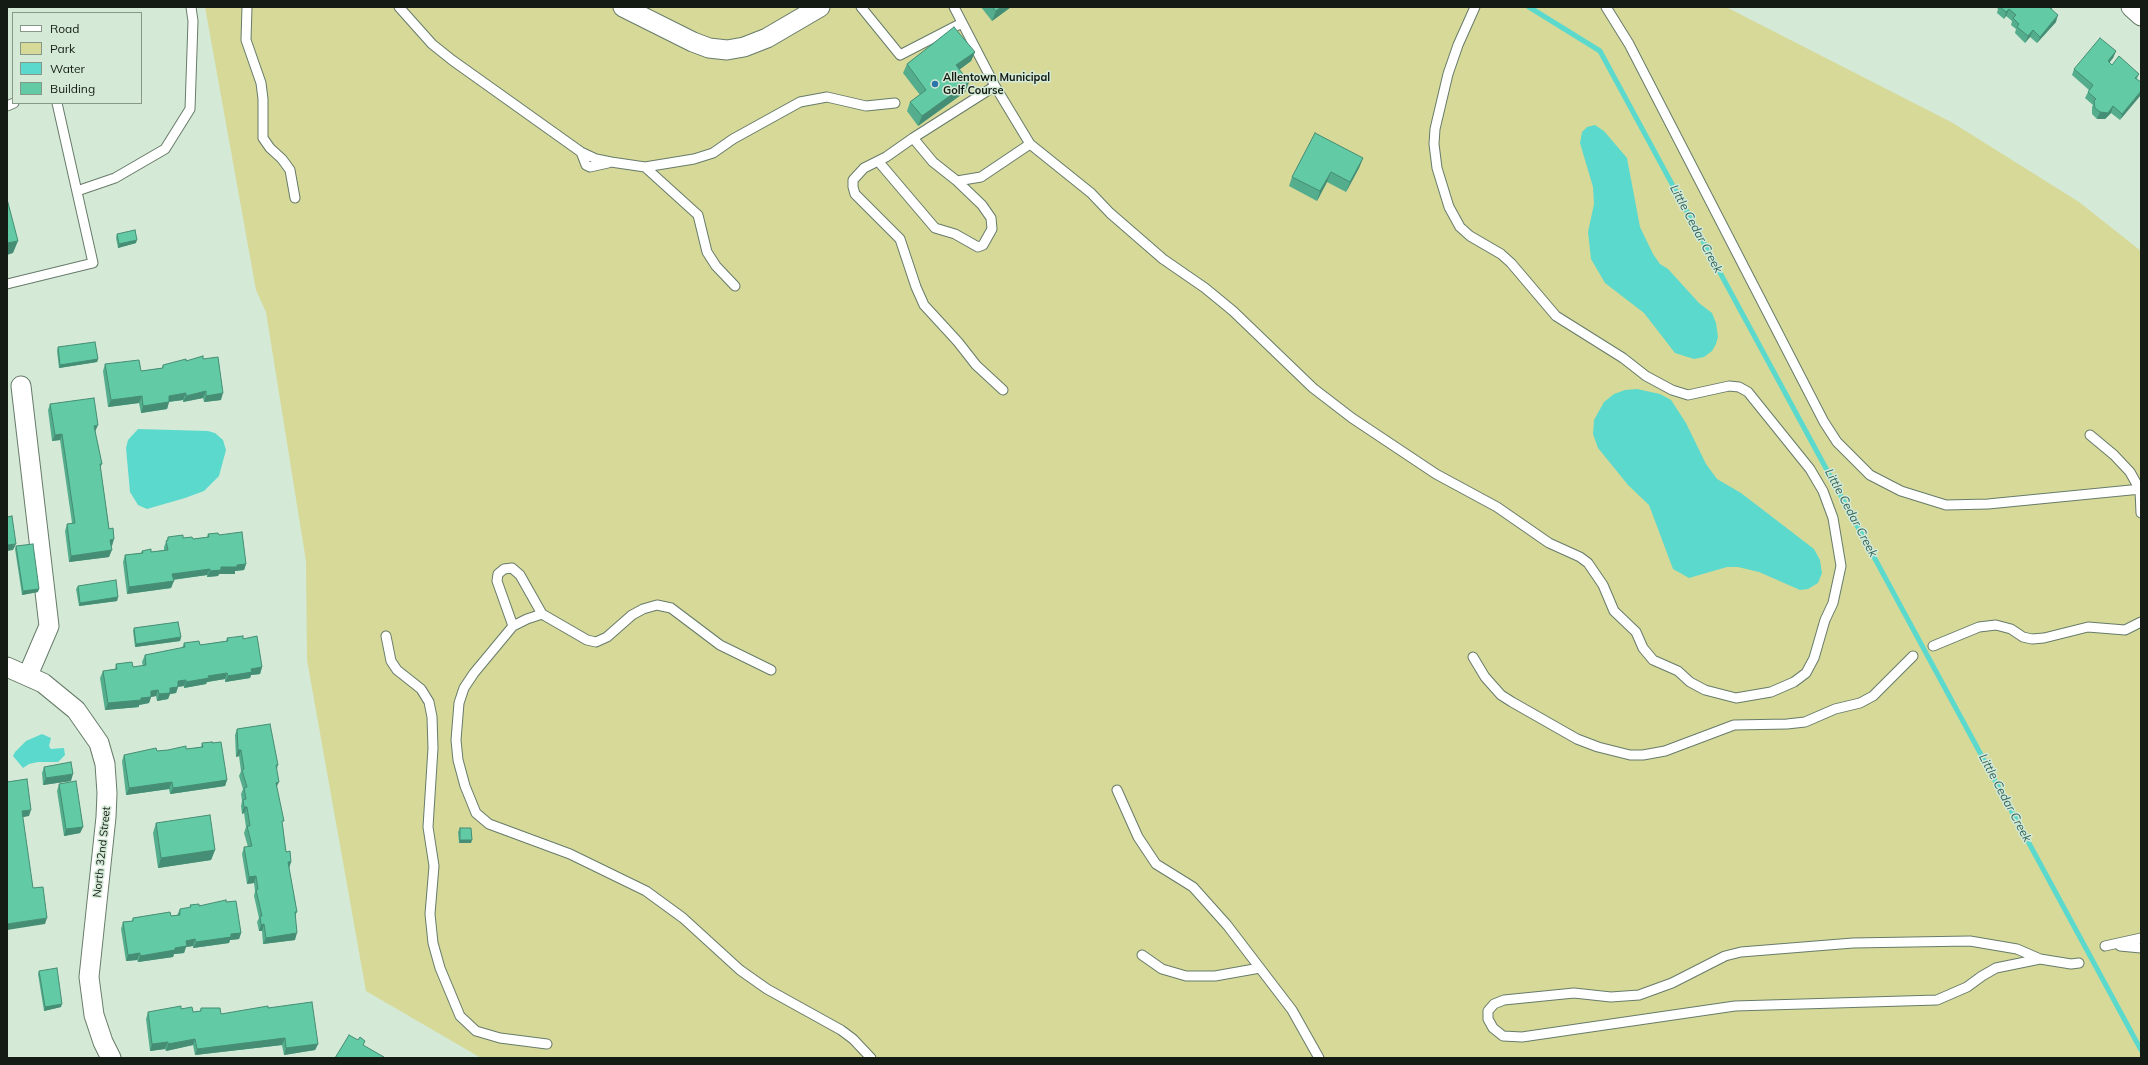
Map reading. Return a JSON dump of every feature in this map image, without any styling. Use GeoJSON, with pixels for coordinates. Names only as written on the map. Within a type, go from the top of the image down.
{"type":"FeatureCollection","features":[{"type":"Feature","properties":{"kind":"street"},"geometry":{"type":"LineString","coordinates":[[623,7],[693,42],[710,48],[727,50],[744,47],[767,38],[820,7]]}},
{"type":"Feature","properties":{"kind":"street"},"geometry":{"type":"LineString","coordinates":[[2130,7],[2141,16]]}},
{"type":"Feature","properties":{"kind":"street"},"geometry":{"type":"LineString","coordinates":[[21,386],[49,626],[28,675]]}},
{"type":"Feature","properties":{"kind":"street","name":"North 32nd Street"},"geometry":{"type":"LineString","coordinates":[[7,666],[43,683],[76,710],[99,743],[105,764],[107,793],[106,817],[89,977],[94,1016],[102,1042],[111,1058]]}},
{"type":"Feature","properties":{"kind":"lane"},"geometry":{"type":"LineString","coordinates":[[77,191],[115,178],[165,149],[190,109],[193,21],[191,7]]}},
{"type":"Feature","properties":{"kind":"lane"},"geometry":{"type":"LineString","coordinates":[[248,7],[246,40],[263,94],[263,138],[290,170],[296,198]]}},
{"type":"Feature","properties":{"kind":"lane"},"geometry":{"type":"LineString","coordinates":[[399,7],[432,44],[581,152],[596,159],[611,162],[645,166],[670,164],[713,153],[733,139],[800,102],[827,97],[866,106],[895,104]]}},
{"type":"Feature","properties":{"kind":"lane"},"geometry":{"type":"LineString","coordinates":[[861,7],[900,55],[962,23]]}},
{"type":"Feature","properties":{"kind":"lane"},"geometry":{"type":"LineString","coordinates":[[954,7],[995,86],[1030,144],[1091,193],[1110,213],[1163,259],[1205,288],[1233,311],[1313,388],[1352,418],[1436,474],[1498,507],[1549,543],[1580,557],[1588,563],[1603,585],[1614,611],[1636,632],[1643,648],[1653,660],[1678,671],[1690,682],[1705,690],[1736,698],[1771,692],[1794,682],[1806,673],[1814,658],[1825,620],[1833,603],[1841,566],[1837,533],[1828,504],[1816,480],[1797,452],[1748,392],[1739,387],[1729,386],[1688,395],[1672,390],[1646,376],[1623,358],[1556,316],[1511,263],[1500,254],[1470,236],[1460,226],[1451,212],[1437,168],[1434,144],[1435,129],[1448,74],[1458,45],[1475,7]]}},
{"type":"Feature","properties":{"kind":"lane"},"geometry":{"type":"LineString","coordinates":[[1606,7],[1629,44],[1824,422],[1837,442],[1870,475],[1901,491],[1946,505],[1988,504],[2140,489]]}},
{"type":"Feature","properties":{"kind":"lane"},"geometry":{"type":"LineString","coordinates":[[995,86],[878,161],[864,168],[853,180],[853,187],[855,194],[900,238],[916,287],[924,305],[949,331],[976,365],[1003,390]]}},
{"type":"Feature","properties":{"kind":"lane"},"geometry":{"type":"LineString","coordinates":[[7,284],[93,263],[57,104]]}},
{"type":"Feature","properties":{"kind":"lane"},"geometry":{"type":"LineString","coordinates":[[878,161],[935,228],[955,234],[978,248],[983,245],[992,229],[991,218],[982,205],[932,162],[913,138]]}},
{"type":"Feature","properties":{"kind":"lane"},"geometry":{"type":"LineString","coordinates":[[957,182],[981,177],[1030,144]]}},
{"type":"Feature","properties":{"kind":"lane"},"geometry":{"type":"LineString","coordinates":[[645,166],[698,215],[707,252],[716,266],[735,286]]}},
{"type":"Feature","properties":{"kind":"lane"},"geometry":{"type":"LineString","coordinates":[[2090,436],[2114,455],[2130,472],[2140,489],[2141,513]]}},
{"type":"Feature","properties":{"kind":"lane"},"geometry":{"type":"LineString","coordinates":[[513,626],[498,581],[498,574],[504,569],[512,568],[520,576],[542,614],[587,640],[596,642],[607,637],[632,615],[643,609],[657,605],[670,608],[720,645],[772,670]]}},
{"type":"Feature","properties":{"kind":"lane"},"geometry":{"type":"LineString","coordinates":[[542,614],[513,626],[474,673],[464,688],[459,703],[456,727],[458,760],[465,786],[476,813],[489,824],[570,854],[646,891],[683,918],[740,970],[767,990],[841,1030],[853,1039],[870,1058]]}},
{"type":"Feature","properties":{"kind":"lane"},"geometry":{"type":"LineString","coordinates":[[1933,646],[1979,627],[1996,625],[2010,629],[2023,637],[2032,639],[2044,638],[2088,627],[2125,630],[2141,622]]}},
{"type":"Feature","properties":{"kind":"lane"},"geometry":{"type":"LineString","coordinates":[[386,636],[391,661],[397,670],[421,689],[429,702],[432,717],[433,748],[428,827],[434,866],[430,914],[433,943],[440,968],[460,1016],[476,1031],[500,1038],[547,1044]]}},
{"type":"Feature","properties":{"kind":"lane"},"geometry":{"type":"LineString","coordinates":[[1473,658],[1490,683],[1501,695],[1512,702],[1577,739],[1598,747],[1630,755],[1643,755],[1665,751],[1734,725],[1805,722],[1835,709],[1860,703],[1873,696],[1913,656]]}},
{"type":"Feature","properties":{"kind":"lane"},"geometry":{"type":"LineString","coordinates":[[1117,790],[1138,837],[1156,864],[1193,887],[1227,925],[1292,1010],[1319,1058]]}},
{"type":"Feature","properties":{"kind":"lane"},"geometry":{"type":"LineString","coordinates":[[2141,938],[2105,946],[2141,948]]}},
{"type":"Feature","properties":{"kind":"lane"},"geometry":{"type":"LineString","coordinates":[[2040,959],[1996,968],[1967,987],[1937,1000],[1735,1006],[1522,1037],[1503,1036],[1493,1028],[1488,1019],[1488,1011],[1494,1004],[1504,1000],[1574,993],[1611,997],[1639,995],[1672,983],[1725,956],[1741,952],[1860,942],[1970,941],[2017,950],[2040,959],[2071,964],[2079,963]]}},
{"type":"Feature","properties":{"kind":"lane"},"geometry":{"type":"LineString","coordinates":[[1142,955],[1162,970],[1186,976],[1215,976],[1260,968]]}},
{"type":"Feature","properties":{"kind":"green space","name":"Allentown Municipal Golf Course"},"geometry":{"type":"Polygon","coordinates":[[[205,7],[1726,7],[1953,123],[2079,202],[2141,251],[2141,1058],[481,1058],[366,991],[307,660],[306,561],[266,312],[256,290],[205,7]]]}},
{"type":"Feature","properties":{"kind":"water"},"geometry":{"type":"Polygon","coordinates":[[[1595,125],[1604,131],[1627,158],[1640,227],[1653,254],[1660,264],[1668,269],[1699,303],[1712,313],[1716,323],[1718,337],[1712,351],[1704,357],[1694,359],[1675,353],[1644,313],[1605,283],[1591,259],[1588,232],[1594,204],[1593,187],[1580,143],[1582,132],[1587,127],[1595,125]]]}},
{"type":"Feature","properties":{"kind":"water"},"geometry":{"type":"Polygon","coordinates":[[[1637,389],[1660,394],[1671,400],[1686,423],[1706,464],[1717,479],[1741,493],[1814,549],[1820,560],[1822,573],[1818,583],[1808,589],[1800,590],[1759,572],[1738,567],[1727,567],[1689,578],[1673,569],[1649,505],[1628,485],[1598,448],[1593,434],[1594,420],[1604,402],[1614,394],[1625,390],[1637,389]]]}},
{"type":"Feature","properties":{"kind":"water"},"geometry":{"type":"Polygon","coordinates":[[[138,429],[208,431],[215,433],[223,440],[226,450],[219,476],[204,491],[185,498],[147,509],[138,505],[130,492],[126,448],[128,440],[138,429]]]}},
{"type":"Feature","properties":{"kind":"water"},"geometry":{"type":"Polygon","coordinates":[[[42,734],[51,738],[49,746],[51,749],[64,748],[65,755],[58,762],[38,762],[29,764],[23,768],[13,756],[15,752],[26,741],[42,734]]]}},
{"type":"Feature","properties":{"kind":"building"},"geometry":{"type":"Polygon","coordinates":[[[992,7],[1001,7],[996,11],[992,7]]]}},
{"type":"Feature","properties":{"kind":"building"},"geometry":{"type":"Polygon","coordinates":[[[2000,7],[2052,7],[2050,8],[2058,15],[2040,37],[2033,30],[2028,36],[2017,27],[2019,24],[2013,18],[2016,15],[2009,9],[2006,12],[2000,7]]]}},
{"type":"Feature","properties":{"kind":"building","name":"Allentown Municipal Golf Course"},"geometry":{"type":"Polygon","coordinates":[[[954,27],[975,52],[956,65],[969,82],[922,116],[910,102],[926,90],[907,64],[954,27]]]}},
{"type":"Feature","properties":{"kind":"building"},"geometry":{"type":"Polygon","coordinates":[[[2100,38],[2116,51],[2108,61],[2112,65],[2119,56],[2139,74],[2135,78],[2141,82],[2141,91],[2122,114],[2113,106],[2108,113],[2100,112],[2095,108],[2094,101],[2096,99],[2088,92],[2093,85],[2074,69],[2100,38]]]}},
{"type":"Feature","properties":{"kind":"building"},"geometry":{"type":"Polygon","coordinates":[[[1315,133],[1363,158],[1350,182],[1331,172],[1320,191],[1292,177],[1315,133]]]}},
{"type":"Feature","properties":{"kind":"building"},"geometry":{"type":"Polygon","coordinates":[[[7,199],[18,241],[7,243],[7,199]]]}},
{"type":"Feature","properties":{"kind":"building"},"geometry":{"type":"Polygon","coordinates":[[[135,230],[137,240],[119,244],[117,234],[135,230]]]}},
{"type":"Feature","properties":{"kind":"building"},"geometry":{"type":"Polygon","coordinates":[[[95,342],[98,359],[60,365],[58,347],[95,342]]]}},
{"type":"Feature","properties":{"kind":"building"},"geometry":{"type":"Polygon","coordinates":[[[203,356],[203,359],[218,357],[223,393],[206,396],[206,391],[186,396],[186,393],[169,396],[169,402],[143,406],[142,396],[111,400],[105,364],[139,360],[141,371],[163,368],[163,365],[203,356]]]}},
{"type":"Feature","properties":{"kind":"building"},"geometry":{"type":"Polygon","coordinates":[[[94,398],[98,425],[94,426],[102,464],[100,464],[109,529],[113,528],[114,539],[110,540],[112,550],[71,556],[67,524],[75,523],[62,434],[55,435],[50,404],[94,398]]]}},
{"type":"Feature","properties":{"kind":"building"},"geometry":{"type":"Polygon","coordinates":[[[12,516],[16,544],[7,545],[7,517],[12,516]]]}},
{"type":"Feature","properties":{"kind":"building"},"geometry":{"type":"Polygon","coordinates":[[[242,532],[246,564],[237,565],[237,567],[221,567],[221,570],[210,571],[210,569],[172,574],[174,581],[129,587],[125,555],[143,553],[142,551],[151,549],[151,552],[168,550],[166,541],[168,540],[168,537],[183,535],[183,538],[192,537],[193,539],[209,537],[208,534],[218,533],[219,535],[242,532]]]}},
{"type":"Feature","properties":{"kind":"building"},"geometry":{"type":"Polygon","coordinates":[[[33,544],[39,589],[23,591],[16,546],[33,544]]]}},
{"type":"Feature","properties":{"kind":"building"},"geometry":{"type":"Polygon","coordinates":[[[116,580],[118,597],[80,603],[78,586],[116,580]]]}},
{"type":"Feature","properties":{"kind":"building"},"geometry":{"type":"Polygon","coordinates":[[[178,622],[181,637],[136,644],[134,628],[178,622]]]}},
{"type":"Feature","properties":{"kind":"building"},"geometry":{"type":"Polygon","coordinates":[[[243,636],[243,639],[257,636],[262,667],[251,669],[252,672],[228,676],[227,673],[186,682],[186,680],[178,681],[178,687],[170,688],[170,693],[159,694],[158,690],[151,691],[151,697],[141,698],[141,700],[108,703],[103,671],[117,669],[116,664],[132,662],[133,667],[146,665],[145,655],[185,647],[184,643],[199,641],[200,645],[228,641],[227,638],[243,636]]]}},
{"type":"Feature","properties":{"kind":"building"},"geometry":{"type":"Polygon","coordinates":[[[270,724],[278,765],[276,765],[279,782],[276,783],[284,821],[282,821],[286,852],[290,851],[291,862],[288,862],[297,912],[295,912],[297,933],[266,938],[264,924],[261,925],[260,916],[262,916],[256,890],[258,889],[256,876],[249,877],[244,847],[252,846],[247,826],[250,826],[247,807],[244,807],[243,800],[246,799],[244,788],[247,787],[242,770],[244,769],[241,750],[238,750],[237,729],[270,724]]]}},
{"type":"Feature","properties":{"kind":"building"},"geometry":{"type":"Polygon","coordinates":[[[221,742],[227,780],[173,788],[172,782],[129,788],[124,755],[156,748],[157,751],[186,746],[186,749],[203,747],[202,743],[221,742]]]}},
{"type":"Feature","properties":{"kind":"building"},"geometry":{"type":"Polygon","coordinates":[[[71,762],[73,774],[46,778],[44,767],[71,762]]]}},
{"type":"Feature","properties":{"kind":"building"},"geometry":{"type":"Polygon","coordinates":[[[27,779],[31,810],[22,811],[33,888],[43,887],[47,918],[7,924],[7,782],[27,779]]]}},
{"type":"Feature","properties":{"kind":"building"},"geometry":{"type":"Polygon","coordinates":[[[76,781],[83,827],[66,829],[59,784],[76,781]]]}},
{"type":"Feature","properties":{"kind":"building"},"geometry":{"type":"Polygon","coordinates":[[[210,815],[215,850],[161,858],[156,823],[210,815]]]}},
{"type":"Feature","properties":{"kind":"building"},"geometry":{"type":"Polygon","coordinates":[[[460,828],[471,828],[472,840],[460,840],[460,828]]]}},
{"type":"Feature","properties":{"kind":"building"},"geometry":{"type":"Polygon","coordinates":[[[226,900],[226,902],[236,901],[241,933],[231,934],[231,937],[196,942],[195,939],[186,941],[187,946],[175,948],[175,950],[140,956],[140,953],[128,955],[123,922],[133,921],[133,918],[170,912],[171,916],[180,915],[180,909],[191,907],[190,905],[199,904],[199,906],[226,900]]]}},
{"type":"Feature","properties":{"kind":"building"},"geometry":{"type":"Polygon","coordinates":[[[57,968],[62,1004],[45,1007],[39,971],[57,968]]]}},
{"type":"Feature","properties":{"kind":"building"},"geometry":{"type":"Polygon","coordinates":[[[312,1002],[318,1044],[286,1048],[285,1038],[197,1049],[195,1039],[168,1044],[168,1042],[152,1044],[148,1012],[181,1006],[181,1009],[192,1007],[193,1012],[201,1011],[201,1008],[220,1008],[221,1014],[268,1006],[268,1008],[312,1002]]]}},
{"type":"Feature","properties":{"kind":"building"},"geometry":{"type":"Polygon","coordinates":[[[349,1035],[358,1040],[360,1037],[365,1041],[363,1045],[384,1058],[335,1058],[349,1035]]]}},
{"type":"Feature","properties":{"kind":"waterway","name":"Little Cedar Creek"},"geometry":{"type":"LineString","coordinates":[[1529,7],[1600,51],[2141,1050]]}},
{"type":"Feature","properties":{"kind":"place","name":"Allentown Municipal Golf Course"},"geometry":{"type":"Point","coordinates":[935,84]}}]}
